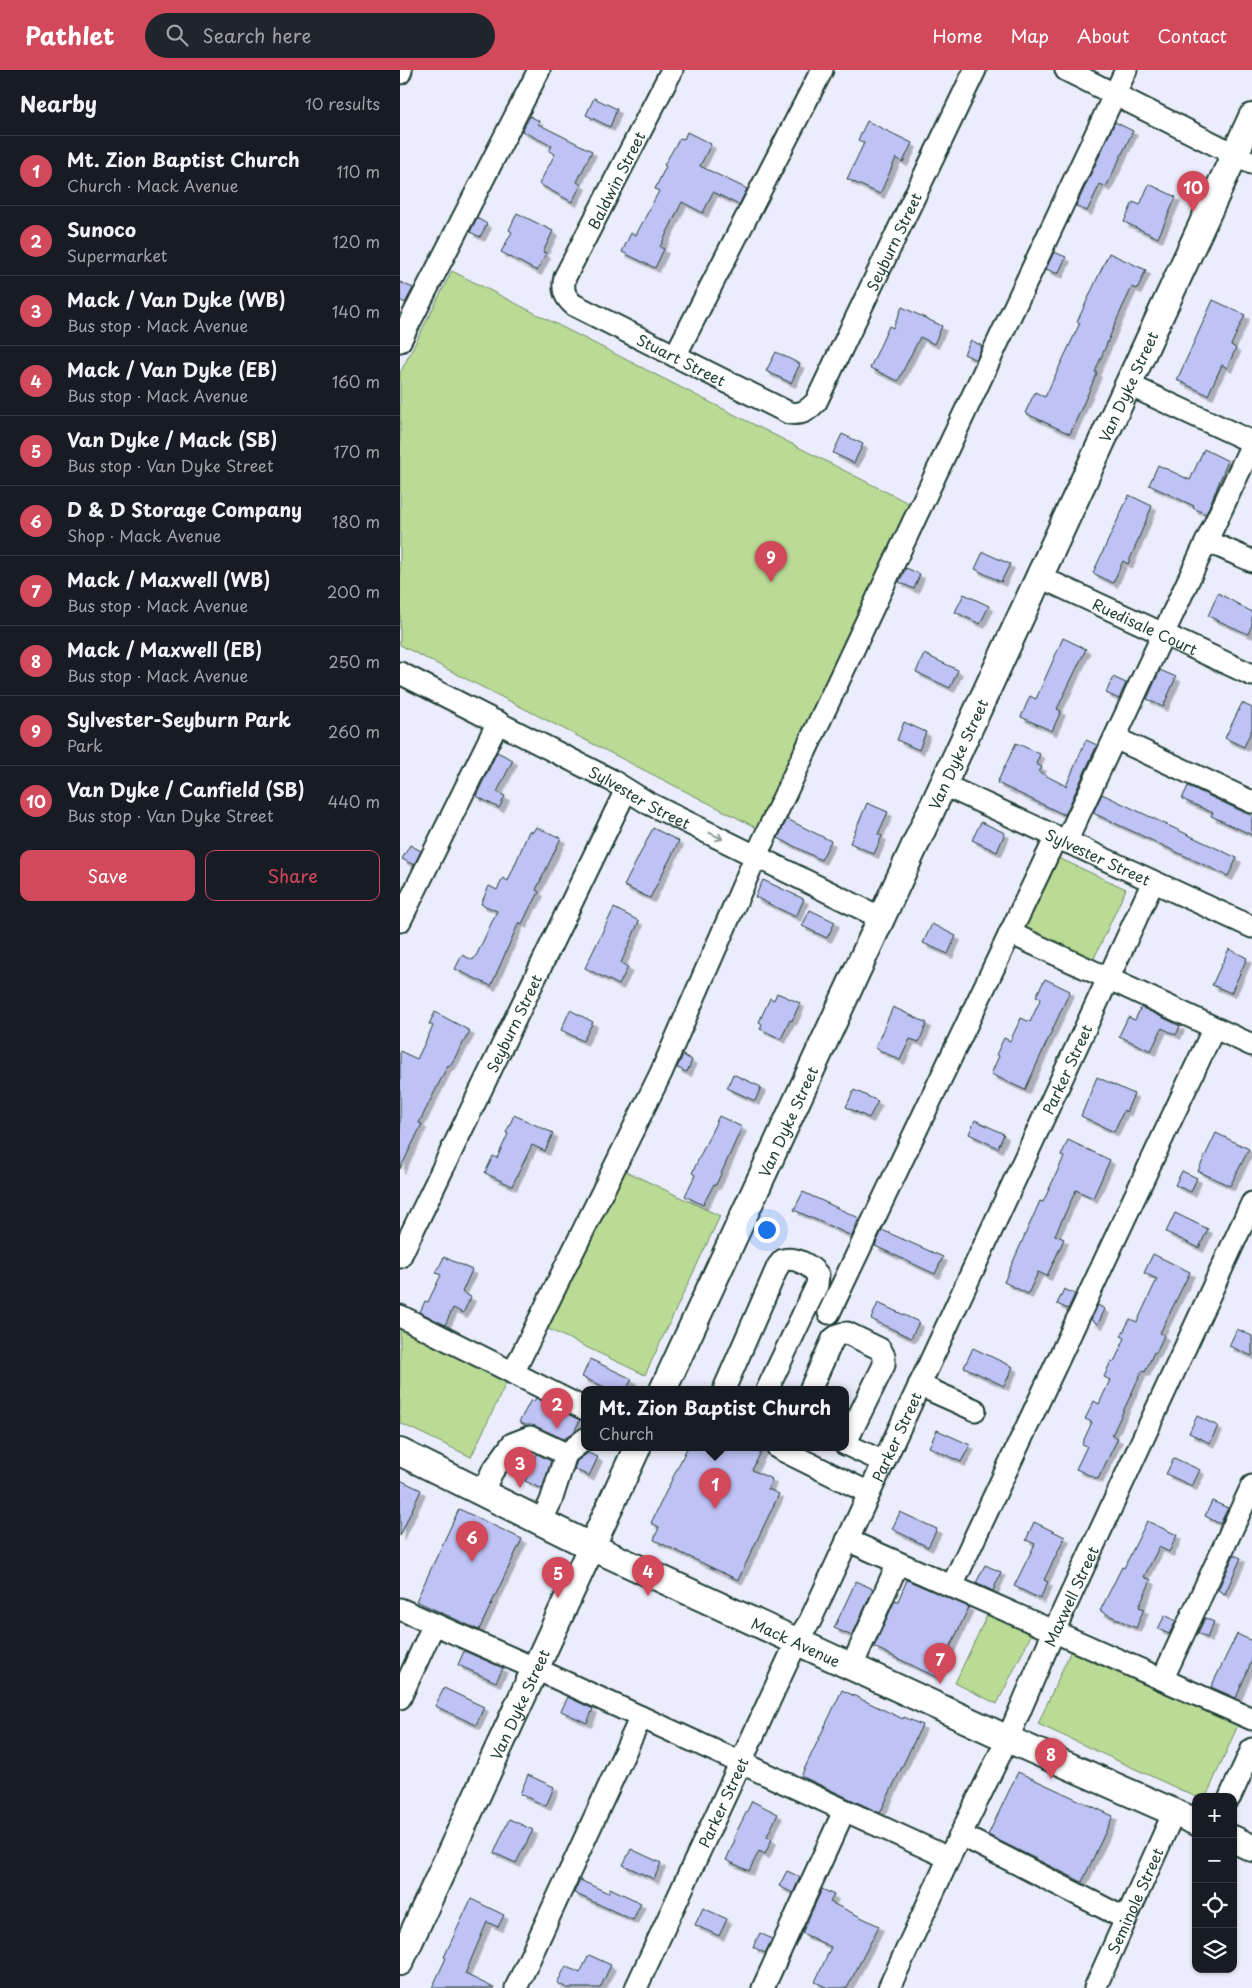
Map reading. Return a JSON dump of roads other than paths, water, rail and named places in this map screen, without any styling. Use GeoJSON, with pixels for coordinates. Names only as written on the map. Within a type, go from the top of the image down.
{"type":"FeatureCollection","features":[{"type":"Feature","properties":{"kind":"main road","name":"Van Dyke Street"},"geometry":{"type":"LineString","coordinates":[[665,1386],[1129,385],[1243,159],[1252,117]]}},
{"type":"Feature","properties":{"kind":"main road","name":"Van Dyke Street"},"geometry":{"type":"LineString","coordinates":[[400,1962],[592,1547],[631,1451]]}},
{"type":"Feature","properties":{"kind":"main road","name":"Mack Avenue"},"geometry":{"type":"LineString","coordinates":[[400,1452],[592,1547],[1185,1817]]}},
{"type":"Feature","properties":{"kind":"main road"},"geometry":{"type":"LineString","coordinates":[[1237,1841],[1252,1848]]}},
{"type":"Feature","properties":{"kind":"street"},"geometry":{"type":"LineString","coordinates":[[400,342],[539,70]]}},
{"type":"Feature","properties":{"kind":"street","name":"Baldwin Street"},"geometry":{"type":"LineString","coordinates":[[564,291],[565,277],[672,70]]}},
{"type":"Feature","properties":{"kind":"street"},"geometry":{"type":"LineString","coordinates":[[675,356],[822,70]]}},
{"type":"Feature","properties":{"kind":"street","name":"Seyburn Street"},"geometry":{"type":"LineString","coordinates":[[807,411],[816,402],[975,70]]}},
{"type":"Feature","properties":{"kind":"street"},"geometry":{"type":"LineString","coordinates":[[1066,70],[1243,159]]}},
{"type":"Feature","properties":{"kind":"street"},"geometry":{"type":"LineString","coordinates":[[513,1374],[661,1073],[756,856],[1126,70]]}},
{"type":"Feature","properties":{"kind":"street","name":"Stuart Street"},"geometry":{"type":"LineString","coordinates":[[564,291],[574,305],[789,413],[798,414],[807,411]]}},
{"type":"Feature","properties":{"kind":"street"},"geometry":{"type":"LineString","coordinates":[[829,1313],[1010,933],[1115,738],[1252,443],[1129,385]]}},
{"type":"Feature","properties":{"kind":"street"},"geometry":{"type":"LineString","coordinates":[[1208,541],[1252,561]]}},
{"type":"Feature","properties":{"kind":"street","name":"Ruedisale Court"},"geometry":{"type":"LineString","coordinates":[[1040,577],[1252,675]]}},
{"type":"Feature","properties":{"kind":"street","name":"Sylvester Street"},"geometry":{"type":"LineString","coordinates":[[400,673],[611,780],[648,803],[881,918]]}},
{"type":"Feature","properties":{"kind":"street"},"geometry":{"type":"LineString","coordinates":[[400,921],[498,722]]}},
{"type":"Feature","properties":{"kind":"street"},"geometry":{"type":"LineString","coordinates":[[1115,738],[1252,802]]}},
{"type":"Feature","properties":{"kind":"street","name":"Sylvester Street"},"geometry":{"type":"LineString","coordinates":[[944,785],[1252,927]]}},
{"type":"Feature","properties":{"kind":"street","name":"Seyburn Street"},"geometry":{"type":"LineString","coordinates":[[400,1257],[626,790]]}},
{"type":"Feature","properties":{"kind":"street","name":"Parker Street"},"geometry":{"type":"LineString","coordinates":[[636,1988],[797,1641],[807,1628],[1153,882]]}},
{"type":"Feature","properties":{"kind":"street"},"geometry":{"type":"LineString","coordinates":[[1010,933],[1252,1046]]}},
{"type":"Feature","properties":{"kind":"street"},"geometry":{"type":"LineString","coordinates":[[952,1586],[1214,1028]]}},
{"type":"Feature","properties":{"kind":"street","name":"Maxwell Street"},"geometry":{"type":"LineString","coordinates":[[889,1988],[949,1858],[1008,1738],[1054,1631],[1252,1203]]}},
{"type":"Feature","properties":{"kind":"street"},"geometry":{"type":"LineString","coordinates":[[725,1386],[778,1266],[783,1260],[791,1258],[812,1268],[818,1275],[817,1285],[769,1386]]}},
{"type":"Feature","properties":{"kind":"street"},"geometry":{"type":"LineString","coordinates":[[400,1316],[581,1408]]}},
{"type":"Feature","properties":{"kind":"street"},"geometry":{"type":"LineString","coordinates":[[812,1386],[833,1339],[840,1334],[847,1333],[880,1349],[884,1356],[884,1365],[849,1436]]}},
{"type":"Feature","properties":{"kind":"street"},"geometry":{"type":"LineString","coordinates":[[919,1385],[975,1410]]}},
{"type":"Feature","properties":{"kind":"street"},"geometry":{"type":"LineString","coordinates":[[482,1493],[492,1472],[512,1444],[530,1437],[566,1454]]}},
{"type":"Feature","properties":{"kind":"street"},"geometry":{"type":"LineString","coordinates":[[540,1522],[551,1501],[566,1454],[581,1442]]}},
{"type":"Feature","properties":{"kind":"street"},"geometry":{"type":"LineString","coordinates":[[849,1446],[884,1462]]}},
{"type":"Feature","properties":{"kind":"street"},"geometry":{"type":"LineString","coordinates":[[784,1451],[869,1493]]}},
{"type":"Feature","properties":{"kind":"street"},"geometry":{"type":"LineString","coordinates":[[1163,1678],[1252,1486]]}},
{"type":"Feature","properties":{"kind":"street"},"geometry":{"type":"LineString","coordinates":[[847,1540],[1163,1678],[1252,1719]]}},
{"type":"Feature","properties":{"kind":"street"},"geometry":{"type":"LineString","coordinates":[[852,1666],[898,1563]]}},
{"type":"Feature","properties":{"kind":"street"},"geometry":{"type":"LineString","coordinates":[[400,1609],[536,1668],[949,1858]]}},
{"type":"Feature","properties":{"kind":"street"},"geometry":{"type":"LineString","coordinates":[[400,1698],[434,1624]]}},
{"type":"Feature","properties":{"kind":"street"},"geometry":{"type":"LineString","coordinates":[[516,1988],[641,1717]]}},
{"type":"Feature","properties":{"kind":"street"},"geometry":{"type":"LineString","coordinates":[[1232,1793],[1252,1749]]}},
{"type":"Feature","properties":{"kind":"street"},"geometry":{"type":"LineString","coordinates":[[763,1988],[844,1811]]}},
{"type":"Feature","properties":{"kind":"street","name":"Seminole Street"},"geometry":{"type":"LineString","coordinates":[[1095,1988],[1126,1919],[1185,1817]]}},
{"type":"Feature","properties":{"kind":"street"},"geometry":{"type":"LineString","coordinates":[[961,1835],[1126,1919]]}},
{"type":"Feature","properties":{"kind":"place","name":"Van Dyke / Canfield (SB)"},"geometry":{"type":"Point","coordinates":[1193,212]}},
{"type":"Feature","properties":{"kind":"place","name":"Sylvester-Seyburn Park"},"geometry":{"type":"Point","coordinates":[771,582]}},
{"type":"Feature","properties":{"kind":"place","name":"Sunoco"},"geometry":{"type":"Point","coordinates":[557,1429]}},
{"type":"Feature","properties":{"kind":"place","name":"Mack / Van Dyke (WB)"},"geometry":{"type":"Point","coordinates":[520,1488]}},
{"type":"Feature","properties":{"kind":"place","name":"Mt. Zion Baptist Church"},"geometry":{"type":"Point","coordinates":[715,1509]}},
{"type":"Feature","properties":{"kind":"place","name":"D & D Storage Company"},"geometry":{"type":"Point","coordinates":[472,1562]}},
{"type":"Feature","properties":{"kind":"place","name":"Mack / Van Dyke (EB)"},"geometry":{"type":"Point","coordinates":[648,1596]}},
{"type":"Feature","properties":{"kind":"place","name":"Van Dyke / Mack (SB)"},"geometry":{"type":"Point","coordinates":[558,1598]}},
{"type":"Feature","properties":{"kind":"place","name":"Mack / Maxwell (WB)"},"geometry":{"type":"Point","coordinates":[940,1684]}},
{"type":"Feature","properties":{"kind":"place","name":"Mack / Maxwell (EB)"},"geometry":{"type":"Point","coordinates":[1051,1779]}}]}
